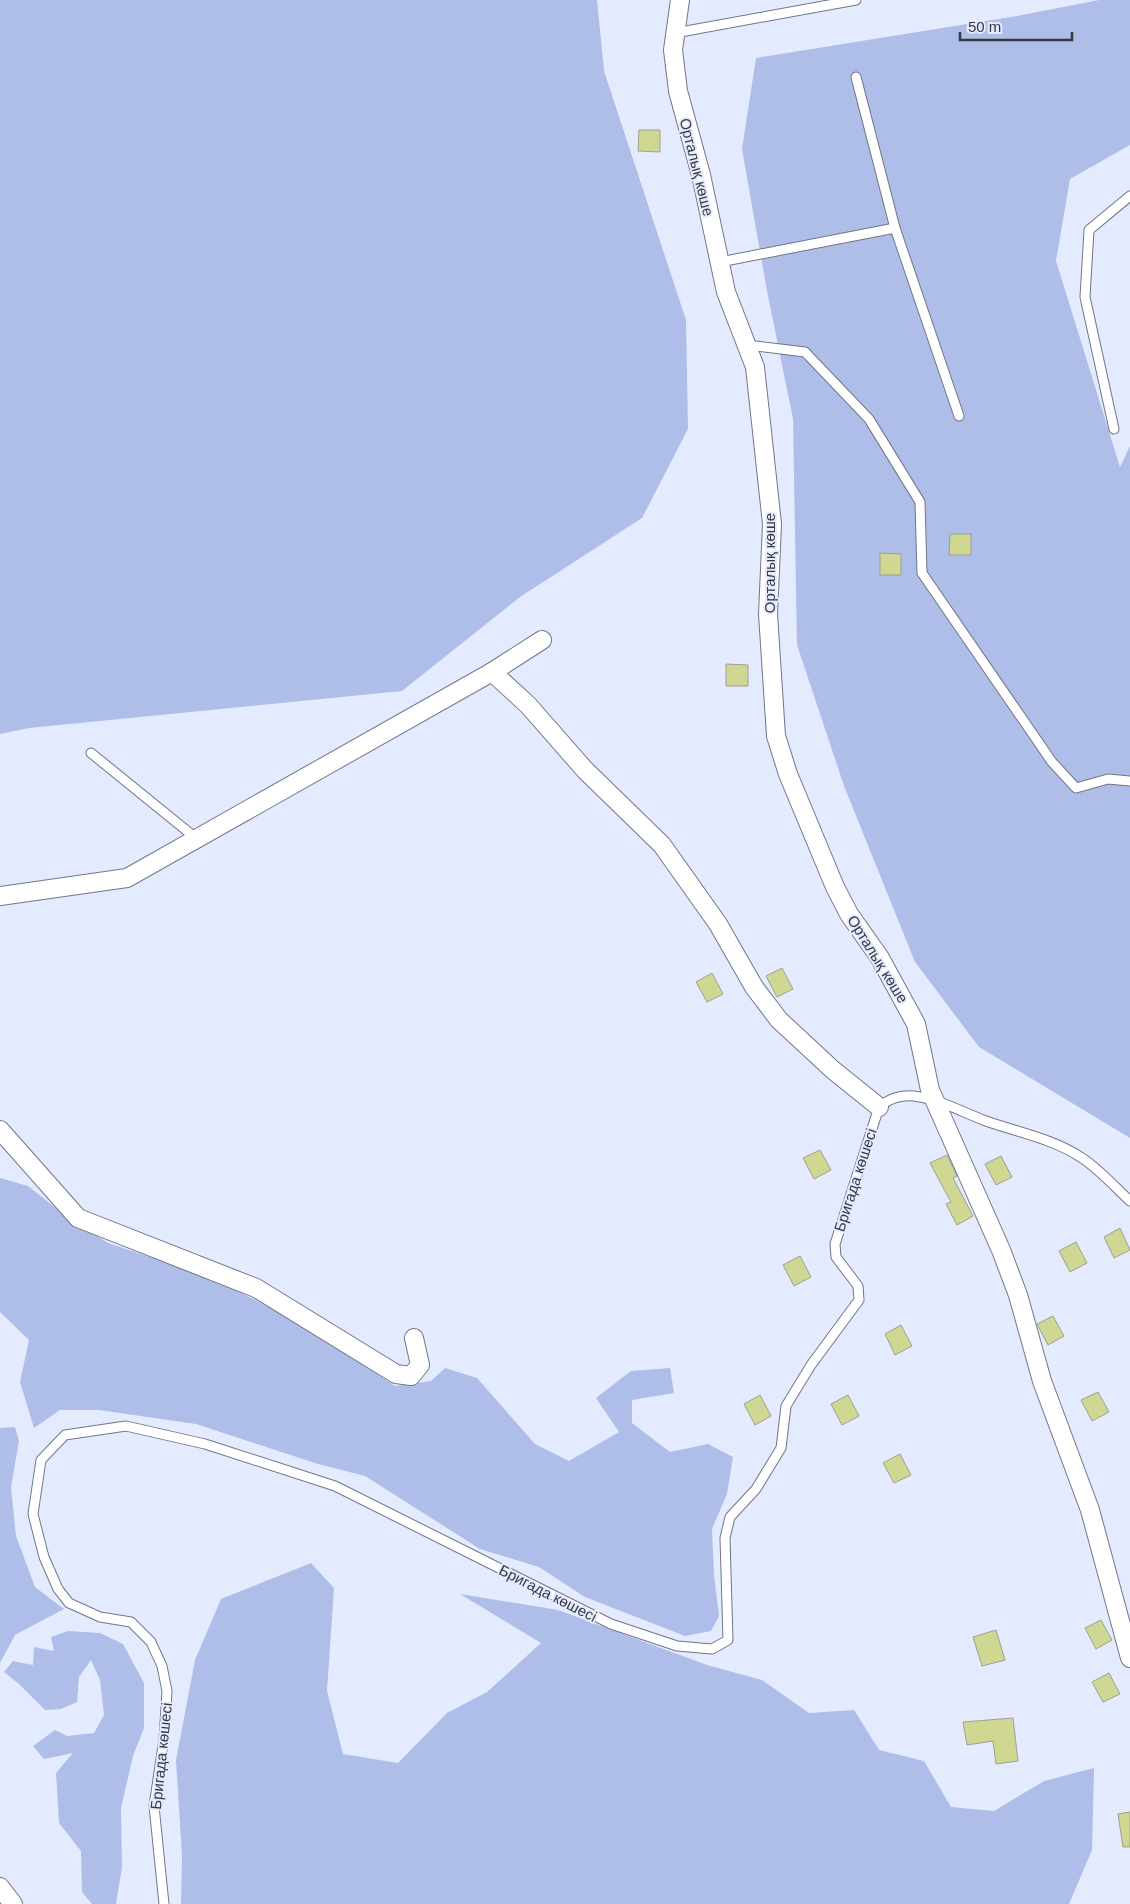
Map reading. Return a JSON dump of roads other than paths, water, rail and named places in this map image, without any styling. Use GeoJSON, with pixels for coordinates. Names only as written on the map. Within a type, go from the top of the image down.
{"type":"FeatureCollection","features":[{"type":"Feature","properties":{"kind":"street","name":"Орталық көше"},"geometry":{"type":"LineString","coordinates":[[680,0],[673,50],[678,91],[701,175],[726,292],[755,367],[772,524],[768,614],[776,736],[788,774],[835,887],[849,914],[885,966],[916,1024],[928,1083],[1001,1250],[1018,1295],[1042,1381],[1090,1510],[1130,1658]]}},
{"type":"Feature","properties":{"kind":"street"},"geometry":{"type":"LineString","coordinates":[[0,896],[127,878],[492,672],[542,640]]}},
{"type":"Feature","properties":{"kind":"street"},"geometry":{"type":"LineString","coordinates":[[492,672],[528,704],[585,770],[662,845],[718,924],[754,987],[779,1020],[833,1070],[880,1107]]}},
{"type":"Feature","properties":{"kind":"street"},"geometry":{"type":"LineString","coordinates":[[1,1131],[78,1218],[256,1288],[396,1374],[411,1376],[420,1365],[414,1338]]}},
{"type":"Feature","properties":{"kind":"street"},"geometry":{"type":"LineString","coordinates":[[0,1886],[12,1904]]}},
{"type":"Feature","properties":{"kind":"lane"},"geometry":{"type":"LineString","coordinates":[[675,33],[856,0]]}},
{"type":"Feature","properties":{"kind":"lane"},"geometry":{"type":"LineString","coordinates":[[856,77],[895,228],[959,416]]}},
{"type":"Feature","properties":{"kind":"lane"},"geometry":{"type":"LineString","coordinates":[[1114,429],[1085,297],[1089,230],[1130,196]]}},
{"type":"Feature","properties":{"kind":"lane"},"geometry":{"type":"LineString","coordinates":[[720,262],[895,228]]}},
{"type":"Feature","properties":{"kind":"lane"},"geometry":{"type":"LineString","coordinates":[[747,345],[805,352],[869,419],[920,502],[922,573],[1052,762],[1076,788],[1108,779],[1130,781]]}},
{"type":"Feature","properties":{"kind":"lane"},"geometry":{"type":"LineString","coordinates":[[91,754],[197,839]]}},
{"type":"Feature","properties":{"kind":"lane"},"geometry":{"type":"LineString","coordinates":[[880,1107],[888,1100],[900,1096],[936,1101],[987,1121],[1041,1138],[1082,1158],[1130,1201]]}},
{"type":"Feature","properties":{"kind":"lane","name":"Бригада көшесі"},"geometry":{"type":"LineString","coordinates":[[164,1904],[154,1806],[164,1739],[167,1691],[162,1666],[151,1642],[130,1622],[100,1618],[70,1603],[58,1589],[44,1557],[33,1514],[41,1460],[65,1435],[126,1426],[205,1444],[335,1486],[611,1624],[677,1646],[712,1649],[728,1640],[724,1538],[730,1517],[756,1489],[781,1448],[786,1406],[811,1365],[859,1300],[858,1286],[836,1257],[835,1244],[880,1107]]}}]}
